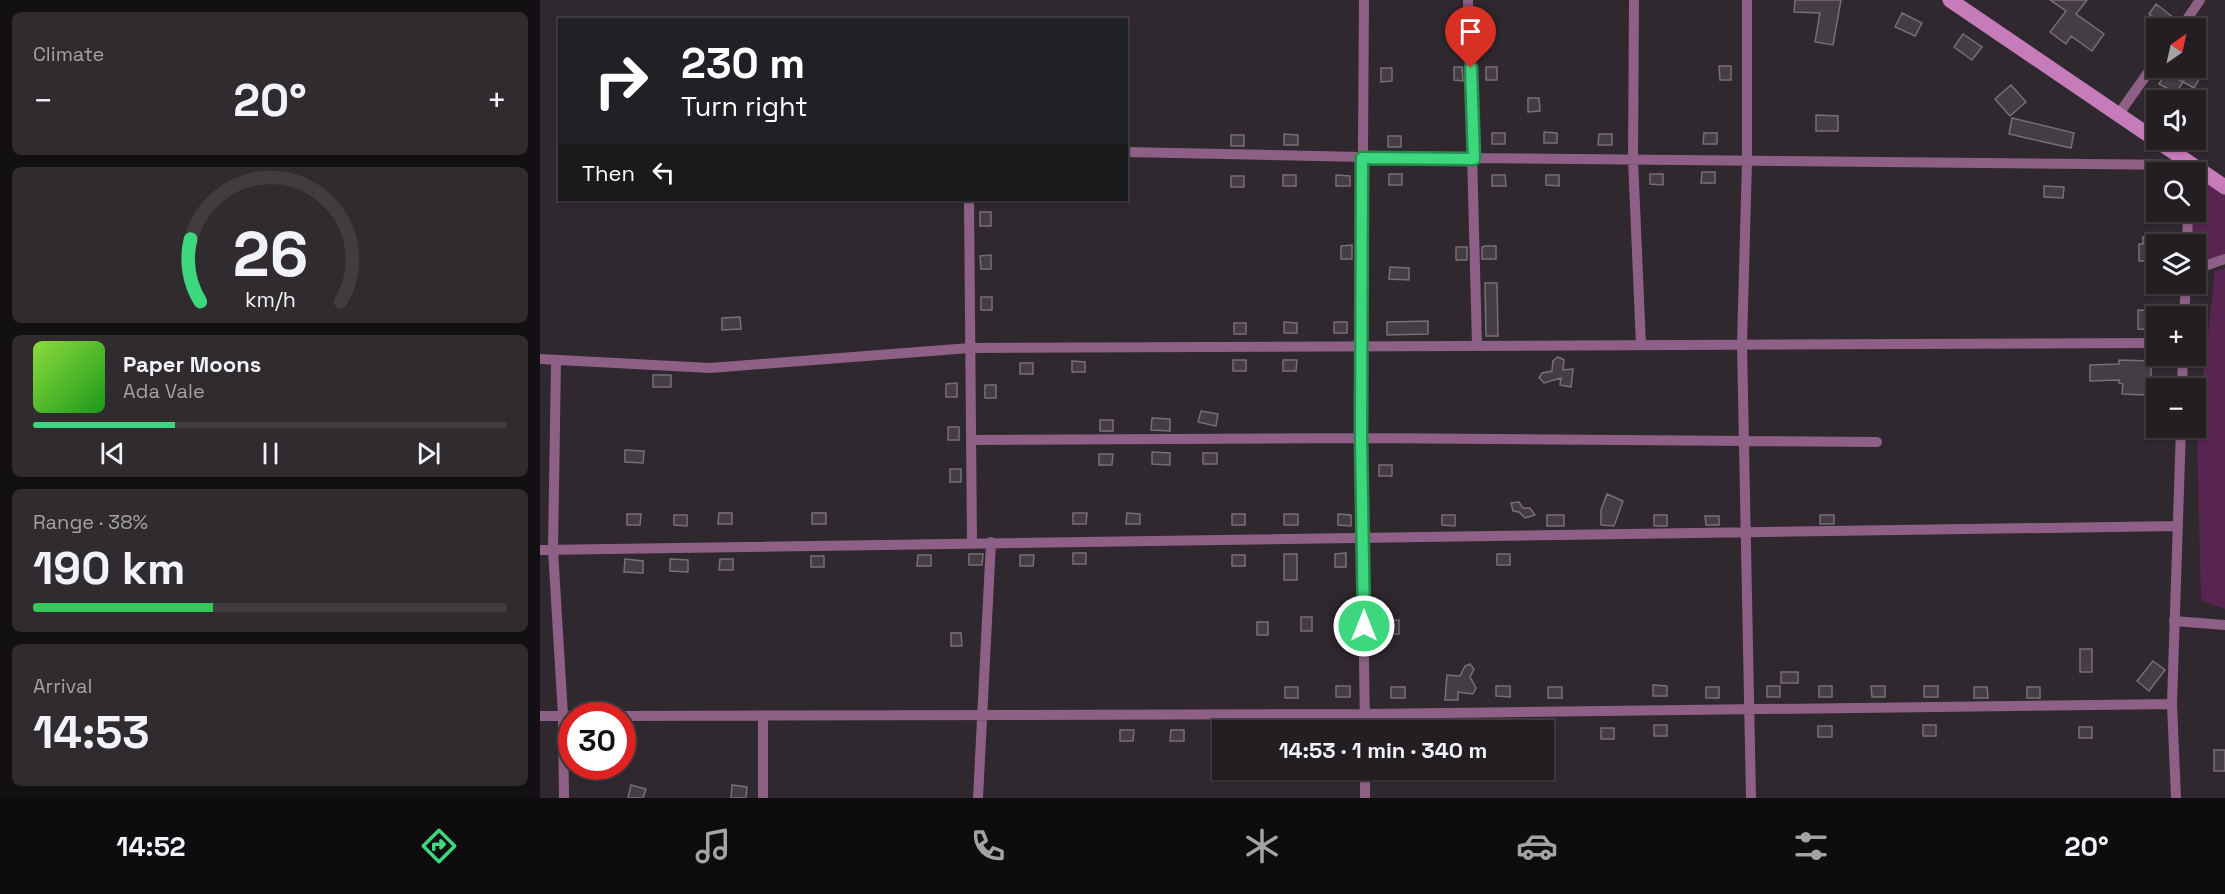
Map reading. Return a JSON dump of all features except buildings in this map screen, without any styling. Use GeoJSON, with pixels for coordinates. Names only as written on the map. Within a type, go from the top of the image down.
{"type":"FeatureCollection","features":[{"type":"Feature","properties":{"kind":"main road"},"geometry":{"type":"LineString","coordinates":[[1950,0],[2118,115],[2180,162]]}},
{"type":"Feature","properties":{"kind":"main road"},"geometry":{"type":"LineString","coordinates":[[2206,178],[2225,187]]}},
{"type":"Feature","properties":{"kind":"street"},"geometry":{"type":"LineString","coordinates":[[1364,0],[1361,438],[1365,720]]}},
{"type":"Feature","properties":{"kind":"street"},"geometry":{"type":"LineString","coordinates":[[1468,0],[1474,159],[1477,345]]}},
{"type":"Feature","properties":{"kind":"street"},"geometry":{"type":"LineString","coordinates":[[1634,0],[1633,160],[1641,345]]}},
{"type":"Feature","properties":{"kind":"street"},"geometry":{"type":"LineString","coordinates":[[1747,0],[1747,161],[1742,345],[1751,798]]}},
{"type":"Feature","properties":{"kind":"street"},"geometry":{"type":"LineString","coordinates":[[2188,18],[2200,0]]}},
{"type":"Feature","properties":{"kind":"street"},"geometry":{"type":"LineString","coordinates":[[2118,115],[2146,76]]}},
{"type":"Feature","properties":{"kind":"street"},"geometry":{"type":"LineString","coordinates":[[1128,152],[1362,158],[1747,161],[2146,168]]}},
{"type":"Feature","properties":{"kind":"street"},"geometry":{"type":"LineString","coordinates":[[969,201],[972,543]]}},
{"type":"Feature","properties":{"kind":"street"},"geometry":{"type":"LineString","coordinates":[[2206,266],[2225,259]]}},
{"type":"Feature","properties":{"kind":"street"},"geometry":{"type":"LineString","coordinates":[[540,359],[556,362],[710,368],[970,348],[2146,344]]}},
{"type":"Feature","properties":{"kind":"street"},"geometry":{"type":"LineString","coordinates":[[556,362],[553,550],[566,702]]}},
{"type":"Feature","properties":{"kind":"street"},"geometry":{"type":"LineString","coordinates":[[972,440],[1361,438],[1877,442]]}},
{"type":"Feature","properties":{"kind":"street"},"geometry":{"type":"LineString","coordinates":[[2176,798],[2172,704],[2181,438]]}},
{"type":"Feature","properties":{"kind":"street"},"geometry":{"type":"LineString","coordinates":[[540,550],[2178,526]]}},
{"type":"Feature","properties":{"kind":"street"},"geometry":{"type":"LineString","coordinates":[[978,798],[991,542]]}},
{"type":"Feature","properties":{"kind":"street"},"geometry":{"type":"LineString","coordinates":[[2174,621],[2225,626]]}},
{"type":"Feature","properties":{"kind":"street"},"geometry":{"type":"LineString","coordinates":[[636,716],[1365,714],[2172,704]]}},
{"type":"Feature","properties":{"kind":"street"},"geometry":{"type":"LineString","coordinates":[[540,716],[558,716]]}},
{"type":"Feature","properties":{"kind":"street"},"geometry":{"type":"LineString","coordinates":[[763,716],[763,798]]}},
{"type":"Feature","properties":{"kind":"street"},"geometry":{"type":"LineString","coordinates":[[564,798],[565,780]]}},
{"type":"Feature","properties":{"kind":"street"},"geometry":{"type":"LineString","coordinates":[[1365,780],[1365,798]]}},
{"type":"Feature","properties":{"kind":"shaded area"},"geometry":{"type":"Polygon","coordinates":[[[2206,182],[2225,192],[2225,255],[2206,261],[2206,234],[2191,234],[2192,222],[2206,222],[2206,182]]]}},
{"type":"Feature","properties":{"kind":"shaded area"},"geometry":{"type":"Polygon","coordinates":[[[2225,268],[2225,609],[2201,601],[2197,438],[2206,438],[2206,378],[2203,378],[2206,366],[2215,271],[2225,268]]]}},
{"type":"Feature","properties":{"kind":"route"},"geometry":{"type":"LineString","coordinates":[[1364,626],[1361,438],[1362,158],[1474,159],[1471,68]]}}]}
